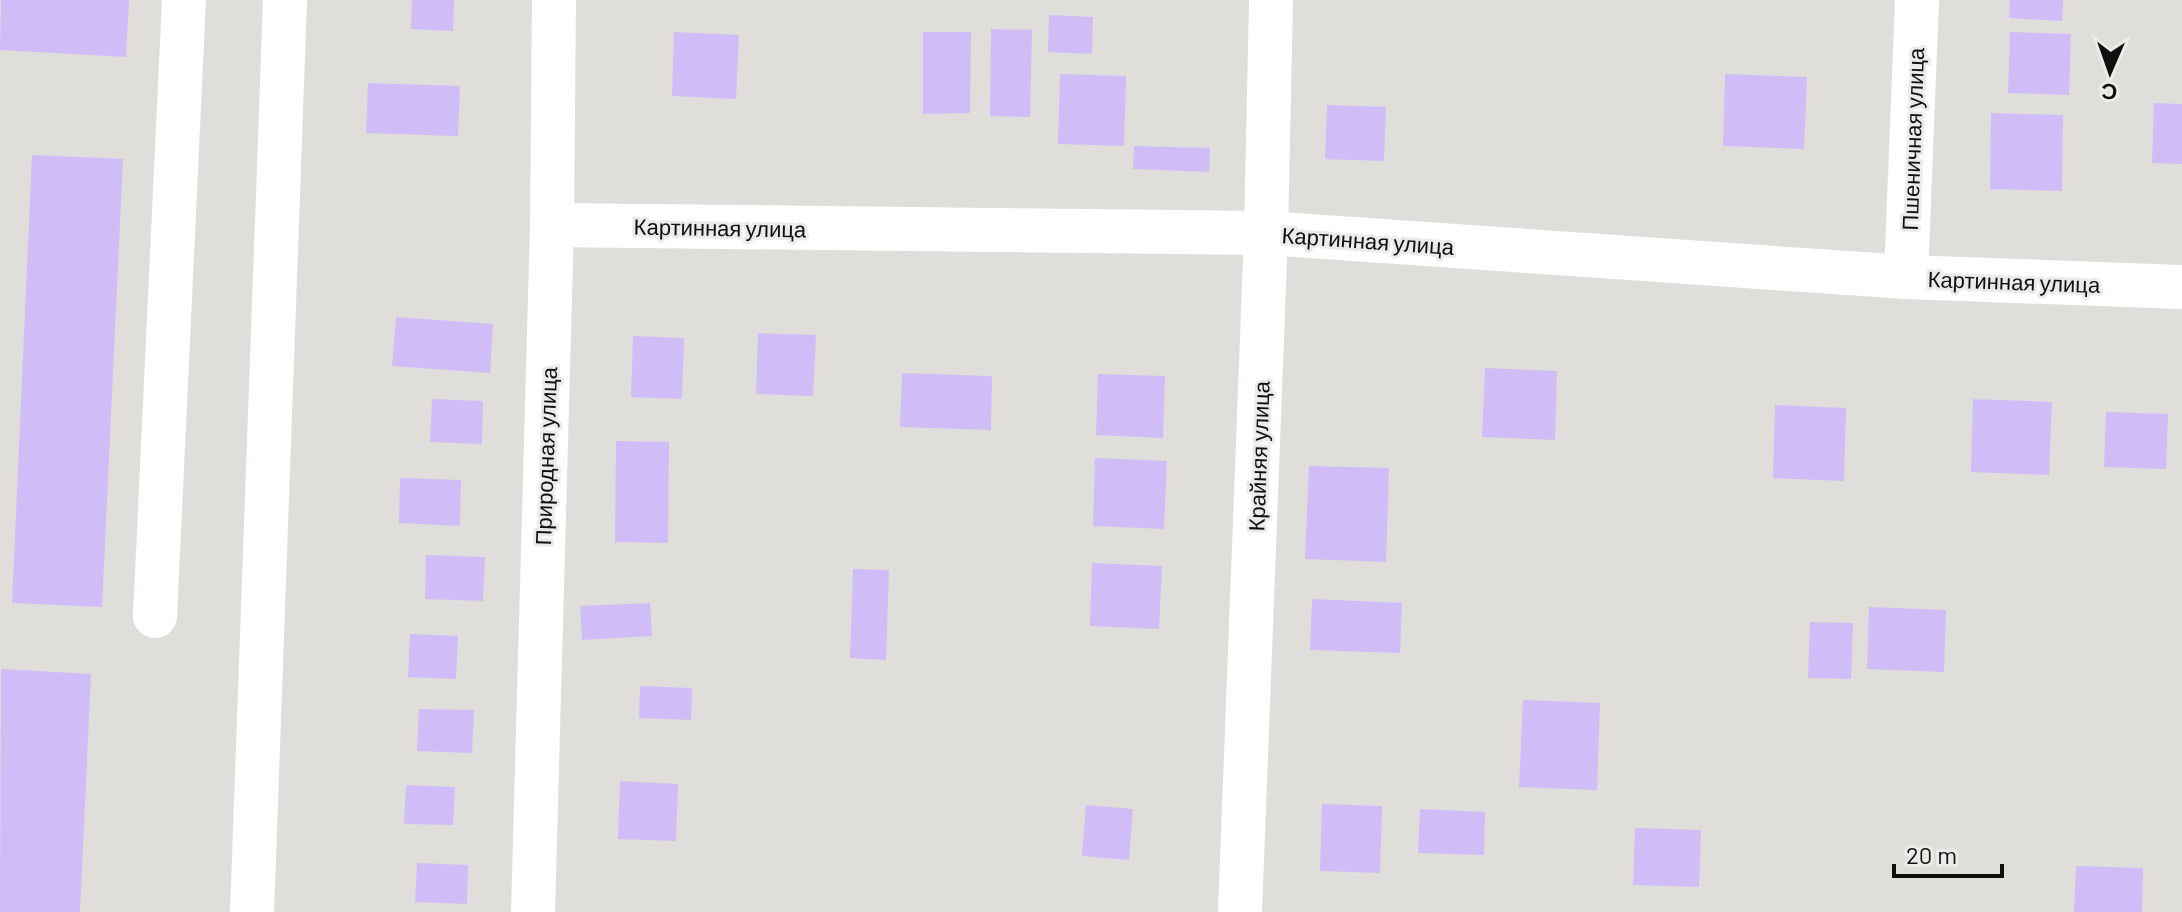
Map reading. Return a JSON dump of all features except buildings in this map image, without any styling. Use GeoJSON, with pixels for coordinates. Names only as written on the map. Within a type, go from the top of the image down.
{"type":"FeatureCollection","features":[{"type":"Feature","properties":{"kind":"street"},"geometry":{"type":"LineString","coordinates":[[155,616],[184,0]]}},
{"type":"Feature","properties":{"kind":"street"},"geometry":{"type":"LineString","coordinates":[[252,912],[285,0]]}},
{"type":"Feature","properties":{"kind":"street","name":"Природная улица"},"geometry":{"type":"LineString","coordinates":[[533,912],[552,225],[554,0]]}},
{"type":"Feature","properties":{"kind":"street","name":"Крайняя улица"},"geometry":{"type":"LineString","coordinates":[[1240,912],[1266,233],[1271,0]]}},
{"type":"Feature","properties":{"kind":"street","name":"Пшеничная улица"},"geometry":{"type":"LineString","coordinates":[[1906,277],[1917,0]]}},
{"type":"Feature","properties":{"kind":"street","name":"Картинная улица"},"geometry":{"type":"LineString","coordinates":[[552,225],[1266,233],[1906,277],[2182,287]]}}]}
